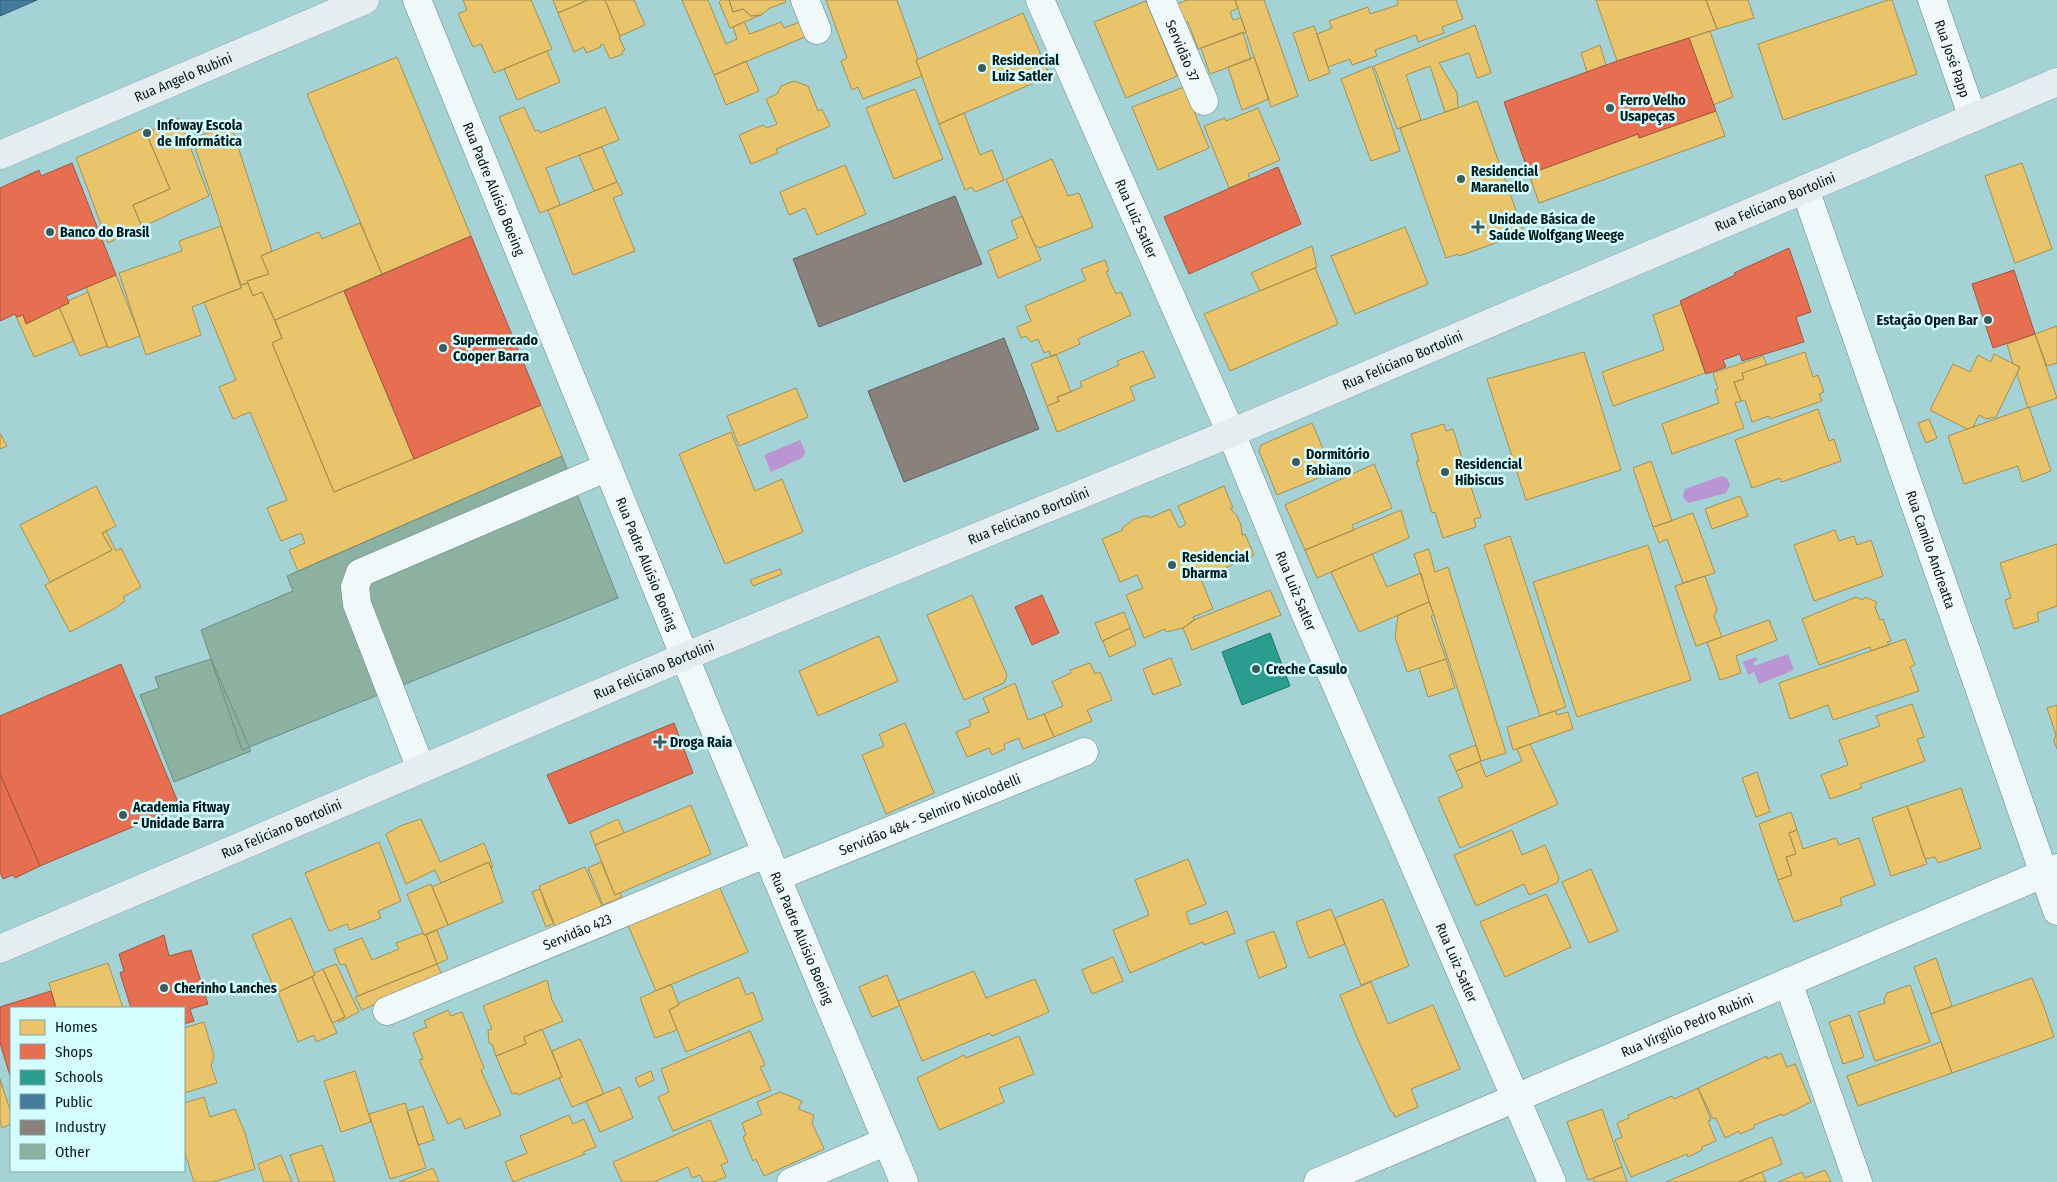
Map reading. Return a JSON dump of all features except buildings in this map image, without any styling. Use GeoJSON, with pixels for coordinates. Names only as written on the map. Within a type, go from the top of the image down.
{"type":"FeatureCollection","features":[{"type":"Feature","properties":{"kind":"main road","name":"Rua Angelo Rubini"},"geometry":{"type":"LineString","coordinates":[[0,155],[365,0]]}},
{"type":"Feature","properties":{"kind":"main road","name":"Rua Feliciano Bortolini"},"geometry":{"type":"LineString","coordinates":[[0,949],[686,656],[1231,434],[2057,82]]}},
{"type":"Feature","properties":{"kind":"street","name":"Rua Padre Aluísio Boeing"},"geometry":{"type":"LineString","coordinates":[[417,0],[702,699],[904,1182]]}},
{"type":"Feature","properties":{"kind":"street"},"geometry":{"type":"LineString","coordinates":[[805,0],[817,30]]}},
{"type":"Feature","properties":{"kind":"street","name":"Rua Luiz Satler"},"geometry":{"type":"LineString","coordinates":[[1040,0],[1231,434],[1305,613],[1552,1182]]}},
{"type":"Feature","properties":{"kind":"street","name":"Servidão 37"},"geometry":{"type":"LineString","coordinates":[[1161,0],[1204,101]]}},
{"type":"Feature","properties":{"kind":"street","name":"Rua José Papp"},"geometry":{"type":"LineString","coordinates":[[1932,0],[1973,118]]}},
{"type":"Feature","properties":{"kind":"street","name":"Rua Camilo Andreatta"},"geometry":{"type":"LineString","coordinates":[[1805,189],[2051,871],[2057,911]]}},
{"type":"Feature","properties":{"kind":"street"},"geometry":{"type":"LineString","coordinates":[[421,769],[357,604],[355,587],[360,573],[608,467]]}},
{"type":"Feature","properties":{"kind":"street","name":"Servidão 484 - Selmiro Nicolodelli"},"geometry":{"type":"LineString","coordinates":[[772,865],[1084,752]]}},
{"type":"Feature","properties":{"kind":"street","name":"Servidão 423"},"geometry":{"type":"LineString","coordinates":[[387,1011],[772,865]]}},
{"type":"Feature","properties":{"kind":"street","name":"Rua Virgílio Pedro Rubini"},"geometry":{"type":"LineString","coordinates":[[1318,1182],[2051,871]]}},
{"type":"Feature","properties":{"kind":"street"},"geometry":{"type":"LineString","coordinates":[[1788,982],[1858,1182]]}},
{"type":"Feature","properties":{"kind":"street"},"geometry":{"type":"LineString","coordinates":[[791,1182],[887,1141]]}},
{"type":"Feature","properties":{"kind":"shaded area"},"geometry":{"type":"Polygon","coordinates":[[[800,440],[806,453],[803,455],[804,457],[771,472],[764,455],[800,440]]]}},
{"type":"Feature","properties":{"kind":"shaded area"},"geometry":{"type":"Polygon","coordinates":[[[1721,476],[1727,478],[1730,485],[1726,493],[1689,503],[1685,500],[1683,496],[1685,489],[1721,476]]]}},
{"type":"Feature","properties":{"kind":"shaded area"},"geometry":{"type":"Polygon","coordinates":[[[1788,654],[1794,670],[1759,684],[1754,672],[1748,675],[1743,662],[1756,657],[1757,660],[1753,662],[1754,666],[1788,654]]]}},
{"type":"Feature","properties":{"kind":"place","name":"Residencial Luiz Satler"},"geometry":{"type":"Point","coordinates":[982,68]}},
{"type":"Feature","properties":{"kind":"place","name":"Ferro Velho Usapeças"},"geometry":{"type":"Point","coordinates":[1610,108]}},
{"type":"Feature","properties":{"kind":"place","name":"Infoway Escola de Informática"},"geometry":{"type":"Point","coordinates":[147,133]}},
{"type":"Feature","properties":{"kind":"place","name":"Residencial Maranello"},"geometry":{"type":"Point","coordinates":[1461,179]}},
{"type":"Feature","properties":{"kind":"place","name":"Unidade Básica de Saúde Wolfgang Weege"},"geometry":{"type":"Point","coordinates":[1478,227]}},
{"type":"Feature","properties":{"kind":"place","name":"Banco do Brasil"},"geometry":{"type":"Point","coordinates":[50,232]}},
{"type":"Feature","properties":{"kind":"place","name":"Estação Open Bar"},"geometry":{"type":"Point","coordinates":[1988,320]}},
{"type":"Feature","properties":{"kind":"place","name":"Supermercado Cooper Barra"},"geometry":{"type":"Point","coordinates":[443,348]}},
{"type":"Feature","properties":{"kind":"place","name":"Dormitório Fabiano"},"geometry":{"type":"Point","coordinates":[1296,462]}},
{"type":"Feature","properties":{"kind":"place","name":"Residencial Hibiscus"},"geometry":{"type":"Point","coordinates":[1445,472]}},
{"type":"Feature","properties":{"kind":"place","name":"Residencial Dharma"},"geometry":{"type":"Point","coordinates":[1172,565]}},
{"type":"Feature","properties":{"kind":"place","name":"Creche Casulo"},"geometry":{"type":"Point","coordinates":[1256,669]}},
{"type":"Feature","properties":{"kind":"place","name":"Droga Raia"},"geometry":{"type":"Point","coordinates":[660,742]}},
{"type":"Feature","properties":{"kind":"place","name":"Academia Fitway - Unidade Barra"},"geometry":{"type":"Point","coordinates":[123,815]}},
{"type":"Feature","properties":{"kind":"place","name":"Cherinho Lanches"},"geometry":{"type":"Point","coordinates":[164,988]}}]}
